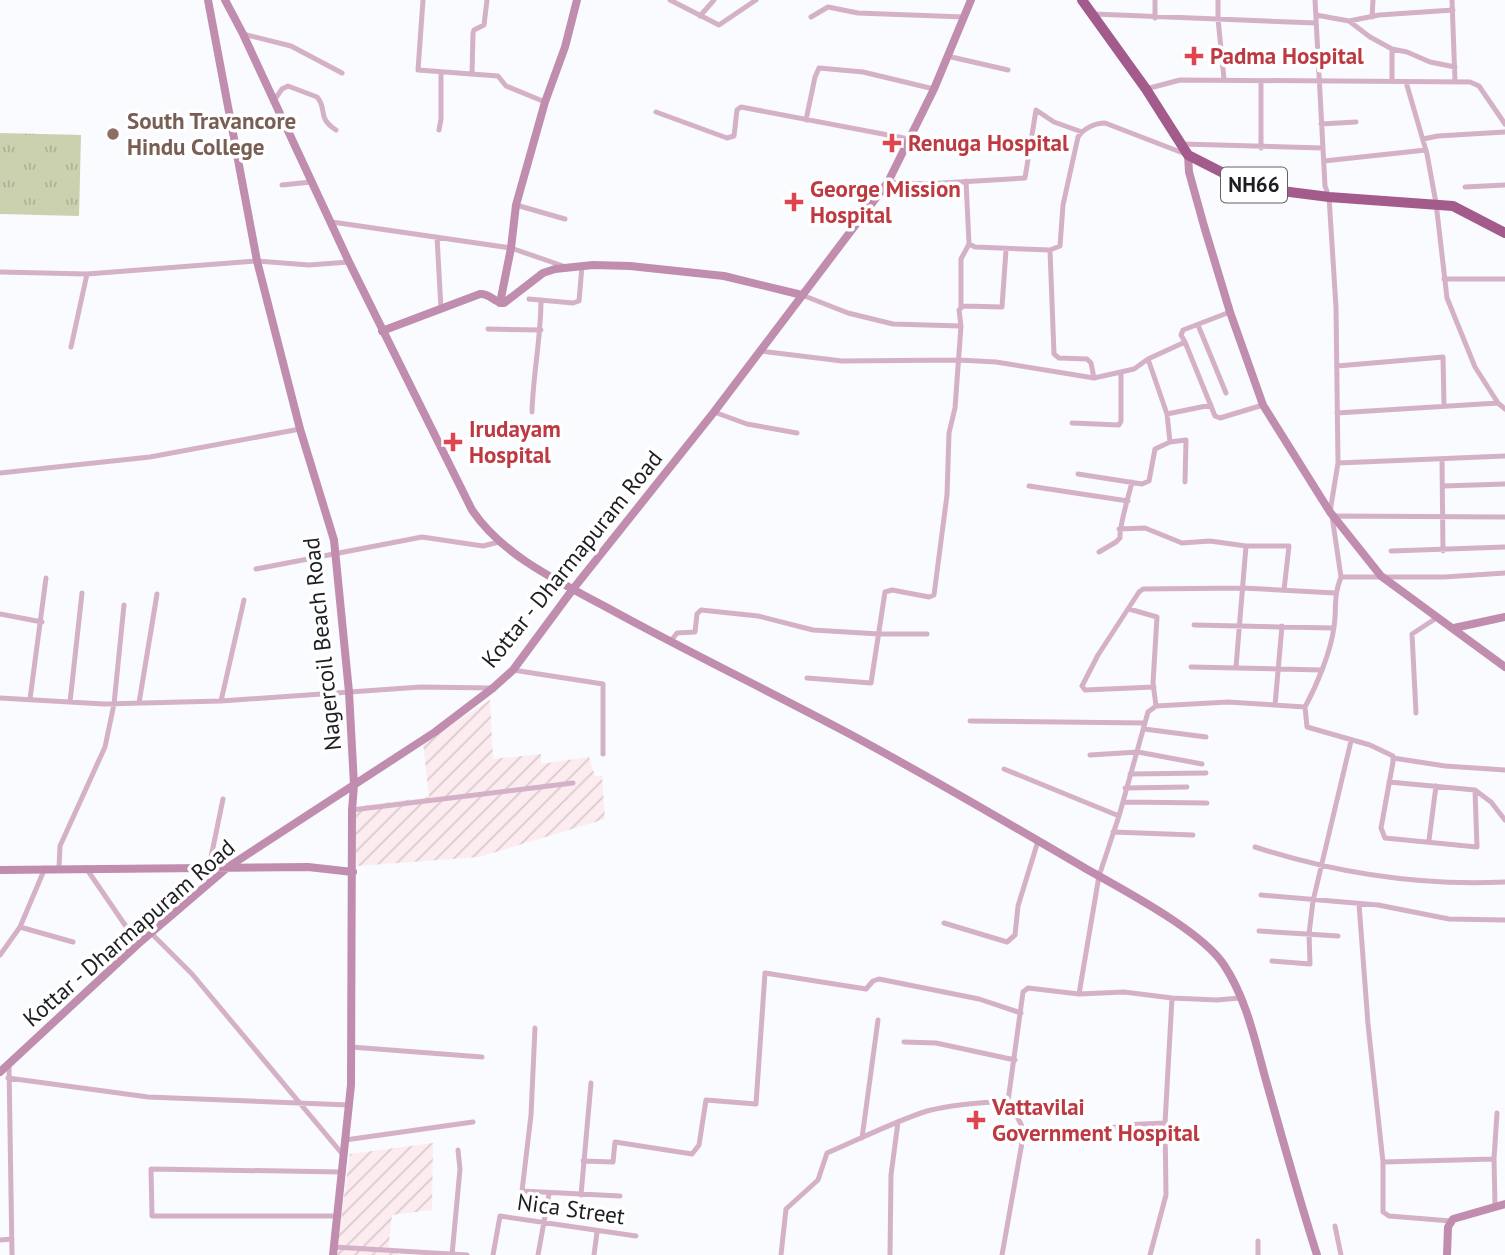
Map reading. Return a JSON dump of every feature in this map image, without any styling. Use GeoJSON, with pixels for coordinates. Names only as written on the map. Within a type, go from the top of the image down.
{"type":"FeatureCollection","features":[{"type":"Feature","properties":{"kind":"highway"},"geometry":{"type":"LineString","coordinates":[[1083,0],[1146,89],[1188,155]]}},
{"type":"Feature","properties":{"kind":"highway","name":"NH66"},"geometry":{"type":"LineString","coordinates":[[1188,155],[1239,181],[1274,190],[1453,206],[1505,233]]}},
{"type":"Feature","properties":{"kind":"main road","name":"Nagercoil Beach Road"},"geometry":{"type":"LineString","coordinates":[[208,0],[257,261],[300,429],[334,540],[349,692],[354,785],[349,1105],[334,1251]]}},
{"type":"Feature","properties":{"kind":"main road"},"geometry":{"type":"LineString","coordinates":[[225,0],[382,331],[483,527],[499,542],[573,589],[846,732],[1099,876],[1179,925],[1206,945],[1225,966],[1240,998],[1317,1255]]}},
{"type":"Feature","properties":{"kind":"main road"},"geometry":{"type":"LineString","coordinates":[[500,303],[516,205],[545,102],[565,47],[576,0]]}},
{"type":"Feature","properties":{"kind":"main road","name":"Kottar - Dharmapuram Road"},"geometry":{"type":"LineString","coordinates":[[0,1072],[138,944],[228,867],[435,732],[513,670],[888,182],[934,89],[971,0]]}},
{"type":"Feature","properties":{"kind":"main road"},"geometry":{"type":"LineString","coordinates":[[1188,155],[1189,172],[1230,312],[1263,405],[1331,514],[1381,576],[1505,667]]}},
{"type":"Feature","properties":{"kind":"main road"},"geometry":{"type":"LineString","coordinates":[[382,331],[485,294],[504,303],[543,273],[582,266],[630,266],[724,276],[802,295]]}},
{"type":"Feature","properties":{"kind":"main road"},"geometry":{"type":"LineString","coordinates":[[1454,628],[1505,617]]}},
{"type":"Feature","properties":{"kind":"main road"},"geometry":{"type":"LineString","coordinates":[[0,870],[308,867],[352,872]]}},
{"type":"Feature","properties":{"kind":"main road"},"geometry":{"type":"LineString","coordinates":[[1447,1255],[1451,1221],[1505,1203]]}},
{"type":"Feature","properties":{"kind":"street"},"geometry":{"type":"LineString","coordinates":[[423,0],[417,69],[498,76],[506,86],[545,102]]}},
{"type":"Feature","properties":{"kind":"street"},"geometry":{"type":"LineString","coordinates":[[472,74],[473,33],[474,30],[484,27],[487,0]]}},
{"type":"Feature","properties":{"kind":"street"},"geometry":{"type":"LineString","coordinates":[[670,0],[719,25],[756,0]]}},
{"type":"Feature","properties":{"kind":"street"},"geometry":{"type":"LineString","coordinates":[[700,16],[714,0]]}},
{"type":"Feature","properties":{"kind":"street"},"geometry":{"type":"LineString","coordinates":[[1154,0],[1155,18]]}},
{"type":"Feature","properties":{"kind":"street"},"geometry":{"type":"LineString","coordinates":[[1218,0],[1224,79]]}},
{"type":"Feature","properties":{"kind":"street"},"geometry":{"type":"LineString","coordinates":[[1315,0],[1325,186],[1329,197],[1336,366],[1338,463],[1331,514],[1341,577],[1335,593],[1334,628],[1306,707],[1307,727],[1370,746],[1393,758],[1445,766],[1505,770]]}},
{"type":"Feature","properties":{"kind":"street"},"geometry":{"type":"LineString","coordinates":[[1372,17],[1373,0]]}},
{"type":"Feature","properties":{"kind":"street"},"geometry":{"type":"LineString","coordinates":[[1452,0],[1455,81]]}},
{"type":"Feature","properties":{"kind":"street"},"geometry":{"type":"LineString","coordinates":[[811,17],[828,7],[858,13],[964,17]]}},
{"type":"Feature","properties":{"kind":"street"},"geometry":{"type":"LineString","coordinates":[[1094,14],[1155,18],[1349,21],[1453,10]]}},
{"type":"Feature","properties":{"kind":"street"},"geometry":{"type":"LineString","coordinates":[[1349,21],[1392,49],[1455,67]]}},
{"type":"Feature","properties":{"kind":"street"},"geometry":{"type":"LineString","coordinates":[[243,34],[291,46],[342,73]]}},
{"type":"Feature","properties":{"kind":"street"},"geometry":{"type":"LineString","coordinates":[[1392,49],[1392,81]]}},
{"type":"Feature","properties":{"kind":"street"},"geometry":{"type":"LineString","coordinates":[[947,56],[1009,70]]}},
{"type":"Feature","properties":{"kind":"street"},"geometry":{"type":"LineString","coordinates":[[806,120],[819,68],[863,72],[934,89]]}},
{"type":"Feature","properties":{"kind":"street"},"geometry":{"type":"LineString","coordinates":[[439,130],[441,73]]}},
{"type":"Feature","properties":{"kind":"street"},"geometry":{"type":"LineString","coordinates":[[1146,89],[1180,80],[1224,79],[1470,82],[1479,86],[1505,124]]}},
{"type":"Feature","properties":{"kind":"street"},"geometry":{"type":"LineString","coordinates":[[1261,81],[1261,148]]}},
{"type":"Feature","properties":{"kind":"street"},"geometry":{"type":"LineString","coordinates":[[1406,82],[1426,150],[1436,203],[1447,298],[1475,367],[1498,403],[1505,409]]}},
{"type":"Feature","properties":{"kind":"street"},"geometry":{"type":"LineString","coordinates":[[273,102],[282,89],[288,86],[317,97],[321,101],[324,119],[336,130]]}},
{"type":"Feature","properties":{"kind":"street"},"geometry":{"type":"LineString","coordinates":[[656,112],[730,138],[734,134],[739,107],[909,139]]}},
{"type":"Feature","properties":{"kind":"street"},"geometry":{"type":"LineString","coordinates":[[888,182],[926,184],[1026,178],[1036,110],[1054,122],[1082,132]]}},
{"type":"Feature","properties":{"kind":"street"},"geometry":{"type":"LineString","coordinates":[[1321,124],[1356,122]]}},
{"type":"Feature","properties":{"kind":"street"},"geometry":{"type":"LineString","coordinates":[[969,244],[1006,250],[1050,250],[1060,246],[1063,205],[1078,137],[1097,124],[1105,123],[1188,155]]}},
{"type":"Feature","properties":{"kind":"street"},"geometry":{"type":"LineString","coordinates":[[1423,139],[1505,132]]}},
{"type":"Feature","properties":{"kind":"street"},"geometry":{"type":"LineString","coordinates":[[1182,144],[1323,148]]}},
{"type":"Feature","properties":{"kind":"street"},"geometry":{"type":"LineString","coordinates":[[1324,161],[1426,150]]}},
{"type":"Feature","properties":{"kind":"street"},"geometry":{"type":"LineString","coordinates":[[807,678],[871,683],[885,592],[892,590],[929,597],[934,595],[947,495],[949,433],[955,408],[959,360],[961,259],[969,244],[966,181]]}},
{"type":"Feature","properties":{"kind":"street"},"geometry":{"type":"LineString","coordinates":[[282,185],[311,182]]}},
{"type":"Feature","properties":{"kind":"street"},"geometry":{"type":"LineString","coordinates":[[1465,187],[1505,185]]}},
{"type":"Feature","properties":{"kind":"street"},"geometry":{"type":"LineString","coordinates":[[516,205],[565,219]]}},
{"type":"Feature","properties":{"kind":"street"},"geometry":{"type":"LineString","coordinates":[[332,222],[511,248],[566,268]]}},
{"type":"Feature","properties":{"kind":"street"},"geometry":{"type":"LineString","coordinates":[[437,237],[441,309]]}},
{"type":"Feature","properties":{"kind":"street"},"geometry":{"type":"LineString","coordinates":[[961,307],[1002,307],[1006,250]]}},
{"type":"Feature","properties":{"kind":"street"},"geometry":{"type":"LineString","coordinates":[[1050,250],[1054,354],[1059,358],[1087,359],[1091,363],[1094,377]]}},
{"type":"Feature","properties":{"kind":"street"},"geometry":{"type":"LineString","coordinates":[[0,272],[87,274],[257,261],[309,265],[349,262]]}},
{"type":"Feature","properties":{"kind":"street"},"geometry":{"type":"LineString","coordinates":[[529,299],[573,303],[580,300],[582,266]]}},
{"type":"Feature","properties":{"kind":"street"},"geometry":{"type":"LineString","coordinates":[[71,347],[87,274]]}},
{"type":"Feature","properties":{"kind":"street"},"geometry":{"type":"LineString","coordinates":[[1444,279],[1505,279]]}},
{"type":"Feature","properties":{"kind":"street"},"geometry":{"type":"LineString","coordinates":[[802,295],[848,313],[893,324],[961,326]]}},
{"type":"Feature","properties":{"kind":"street"},"geometry":{"type":"LineString","coordinates":[[532,412],[533,380],[541,330],[541,300]]}},
{"type":"Feature","properties":{"kind":"street"},"geometry":{"type":"LineString","coordinates":[[1230,312],[1182,332],[1181,337],[1215,416],[1220,418],[1263,405]]}},
{"type":"Feature","properties":{"kind":"street"},"geometry":{"type":"LineString","coordinates":[[1198,325],[1226,393]]}},
{"type":"Feature","properties":{"kind":"street"},"geometry":{"type":"LineString","coordinates":[[488,329],[541,330]]}},
{"type":"Feature","properties":{"kind":"street"},"geometry":{"type":"LineString","coordinates":[[760,351],[842,361],[996,362],[1094,377],[1134,369],[1148,359],[1185,342]]}},
{"type":"Feature","properties":{"kind":"street"},"geometry":{"type":"LineString","coordinates":[[1336,366],[1443,357],[1444,405]]}},
{"type":"Feature","properties":{"kind":"street"},"geometry":{"type":"LineString","coordinates":[[1148,359],[1167,414],[1170,442]]}},
{"type":"Feature","properties":{"kind":"street"},"geometry":{"type":"LineString","coordinates":[[1072,423],[1119,425],[1121,373]]}},
{"type":"Feature","properties":{"kind":"street"},"geometry":{"type":"LineString","coordinates":[[1336,413],[1498,403]]}},
{"type":"Feature","properties":{"kind":"street"},"geometry":{"type":"LineString","coordinates":[[1167,414],[1211,405]]}},
{"type":"Feature","properties":{"kind":"street"},"geometry":{"type":"LineString","coordinates":[[714,411],[747,424],[797,433]]}},
{"type":"Feature","properties":{"kind":"street"},"geometry":{"type":"LineString","coordinates":[[0,473],[150,457],[300,429]]}},
{"type":"Feature","properties":{"kind":"street"},"geometry":{"type":"LineString","coordinates":[[1079,474],[1147,483],[1155,449],[1170,442],[1186,440],[1185,482]]}},
{"type":"Feature","properties":{"kind":"street"},"geometry":{"type":"LineString","coordinates":[[1338,463],[1505,456]]}},
{"type":"Feature","properties":{"kind":"street"},"geometry":{"type":"LineString","coordinates":[[1442,459],[1443,551]]}},
{"type":"Feature","properties":{"kind":"street"},"geometry":{"type":"LineString","coordinates":[[1099,552],[1120,538],[1119,529],[1132,482]]}},
{"type":"Feature","properties":{"kind":"street"},"geometry":{"type":"LineString","coordinates":[[1443,486],[1505,484]]}},
{"type":"Feature","properties":{"kind":"street"},"geometry":{"type":"LineString","coordinates":[[1029,486],[1128,501]]}},
{"type":"Feature","properties":{"kind":"street"},"geometry":{"type":"LineString","coordinates":[[1331,514],[1505,517]]}},
{"type":"Feature","properties":{"kind":"street"},"geometry":{"type":"LineString","coordinates":[[1119,529],[1146,528],[1182,543],[1210,541],[1245,546],[1289,546],[1284,590]]}},
{"type":"Feature","properties":{"kind":"street"},"geometry":{"type":"LineString","coordinates":[[256,569],[422,537],[483,546],[499,542]]}},
{"type":"Feature","properties":{"kind":"street"},"geometry":{"type":"LineString","coordinates":[[1236,667],[1245,546]]}},
{"type":"Feature","properties":{"kind":"street"},"geometry":{"type":"LineString","coordinates":[[1391,551],[1505,547]]}},
{"type":"Feature","properties":{"kind":"street"},"geometry":{"type":"LineString","coordinates":[[1341,577],[1444,577],[1505,573]]}},
{"type":"Feature","properties":{"kind":"street"},"geometry":{"type":"LineString","coordinates":[[30,699],[46,578]]}},
{"type":"Feature","properties":{"kind":"street"},"geometry":{"type":"LineString","coordinates":[[1154,687],[1082,688],[1098,655],[1143,589],[1242,587],[1335,593]]}},
{"type":"Feature","properties":{"kind":"street"},"geometry":{"type":"LineString","coordinates":[[70,702],[82,593]]}},
{"type":"Feature","properties":{"kind":"street"},"geometry":{"type":"LineString","coordinates":[[139,703],[156,594]]}},
{"type":"Feature","properties":{"kind":"street"},"geometry":{"type":"LineString","coordinates":[[221,701],[244,600]]}},
{"type":"Feature","properties":{"kind":"street"},"geometry":{"type":"LineString","coordinates":[[59,868],[60,846],[105,747],[114,704],[124,605]]}},
{"type":"Feature","properties":{"kind":"street"},"geometry":{"type":"LineString","coordinates":[[1129,609],[1157,617],[1154,687],[1156,706]]}},
{"type":"Feature","properties":{"kind":"street"},"geometry":{"type":"LineString","coordinates":[[670,642],[677,633],[695,632],[697,614],[701,610],[758,616],[813,630],[927,634]]}},
{"type":"Feature","properties":{"kind":"street"},"geometry":{"type":"LineString","coordinates":[[0,614],[41,622]]}},
{"type":"Feature","properties":{"kind":"street"},"geometry":{"type":"LineString","coordinates":[[1416,713],[1412,634],[1438,617]]}},
{"type":"Feature","properties":{"kind":"street"},"geometry":{"type":"LineString","coordinates":[[1194,625],[1334,628]]}},
{"type":"Feature","properties":{"kind":"street"},"geometry":{"type":"LineString","coordinates":[[1275,705],[1276,669],[1282,626]]}},
{"type":"Feature","properties":{"kind":"street"},"geometry":{"type":"LineString","coordinates":[[1495,658],[1505,656]]}},
{"type":"Feature","properties":{"kind":"street"},"geometry":{"type":"LineString","coordinates":[[1191,667],[1321,670]]}},
{"type":"Feature","properties":{"kind":"street"},"geometry":{"type":"LineString","coordinates":[[513,670],[603,684],[603,754]]}},
{"type":"Feature","properties":{"kind":"street"},"geometry":{"type":"LineString","coordinates":[[0,698],[114,704],[221,701],[421,687],[493,688]]}},
{"type":"Feature","properties":{"kind":"street"},"geometry":{"type":"LineString","coordinates":[[1079,994],[1099,876],[1148,712],[1156,706],[1228,702],[1306,707]]}},
{"type":"Feature","properties":{"kind":"street"},"geometry":{"type":"LineString","coordinates":[[970,721],[1144,726],[1206,737]]}},
{"type":"Feature","properties":{"kind":"street"},"geometry":{"type":"LineString","coordinates":[[1272,961],[1310,964],[1313,901],[1351,741]]}},
{"type":"Feature","properties":{"kind":"street"},"geometry":{"type":"LineString","coordinates":[[1090,755],[1138,752],[1202,764]]}},
{"type":"Feature","properties":{"kind":"street"},"geometry":{"type":"LineString","coordinates":[[1393,758],[1381,828],[1383,835],[1389,839],[1429,840],[1477,847],[1475,790]]}},
{"type":"Feature","properties":{"kind":"street"},"geometry":{"type":"LineString","coordinates":[[1004,769],[1119,816]]}},
{"type":"Feature","properties":{"kind":"street"},"geometry":{"type":"LineString","coordinates":[[1130,774],[1206,773]]}},
{"type":"Feature","properties":{"kind":"street"},"geometry":{"type":"LineString","coordinates":[[1389,782],[1475,790],[1490,802],[1505,820]]}},
{"type":"Feature","properties":{"kind":"street"},"geometry":{"type":"LineString","coordinates":[[352,810],[573,783]]}},
{"type":"Feature","properties":{"kind":"street"},"geometry":{"type":"LineString","coordinates":[[1429,840],[1436,786]]}},
{"type":"Feature","properties":{"kind":"street"},"geometry":{"type":"LineString","coordinates":[[1125,788],[1187,788]]}},
{"type":"Feature","properties":{"kind":"street"},"geometry":{"type":"LineString","coordinates":[[209,867],[223,799]]}},
{"type":"Feature","properties":{"kind":"street"},"geometry":{"type":"LineString","coordinates":[[1123,802],[1207,803]]}},
{"type":"Feature","properties":{"kind":"street"},"geometry":{"type":"LineString","coordinates":[[1113,832],[1193,835]]}},
{"type":"Feature","properties":{"kind":"street"},"geometry":{"type":"LineString","coordinates":[[944,923],[1007,942],[1015,934],[1018,906],[1038,841]]}},
{"type":"Feature","properties":{"kind":"street"},"geometry":{"type":"LineString","coordinates":[[1255,846],[1284,856],[1406,880],[1505,882]]}},
{"type":"Feature","properties":{"kind":"street"},"geometry":{"type":"LineString","coordinates":[[0,955],[20,927],[45,868]]}},
{"type":"Feature","properties":{"kind":"street"},"geometry":{"type":"LineString","coordinates":[[86,868],[138,944]]}},
{"type":"Feature","properties":{"kind":"street"},"geometry":{"type":"LineString","coordinates":[[1261,895],[1359,904],[1449,919],[1505,920]]}},
{"type":"Feature","properties":{"kind":"street"},"geometry":{"type":"LineString","coordinates":[[1359,904],[1368,1024],[1383,1162],[1384,1215],[1451,1221]]}},
{"type":"Feature","properties":{"kind":"street"},"geometry":{"type":"LineString","coordinates":[[20,927],[73,942]]}},
{"type":"Feature","properties":{"kind":"street"},"geometry":{"type":"LineString","coordinates":[[1259,931],[1338,936]]}},
{"type":"Feature","properties":{"kind":"street"},"geometry":{"type":"LineString","coordinates":[[151,933],[192,974],[344,1156]]}},
{"type":"Feature","properties":{"kind":"street"},"geometry":{"type":"LineString","coordinates":[[583,1161],[613,1161],[615,1142],[692,1154],[699,1145],[706,1100],[756,1104],[765,973],[866,989],[879,979],[979,999],[1021,1013]]}},
{"type":"Feature","properties":{"kind":"street"},"geometry":{"type":"LineString","coordinates":[[1002,1255],[1023,1131],[1008,1101],[1025,988],[1079,994],[1124,992],[1172,998],[1240,998]]}},
{"type":"Feature","properties":{"kind":"street"},"geometry":{"type":"LineString","coordinates":[[1150,1255],[1166,1195],[1165,1123],[1172,998]]}},
{"type":"Feature","properties":{"kind":"street"},"geometry":{"type":"LineString","coordinates":[[862,1139],[878,1020]]}},
{"type":"Feature","properties":{"kind":"street"},"geometry":{"type":"LineString","coordinates":[[536,1028],[531,1115],[522,1191],[620,1196]]}},
{"type":"Feature","properties":{"kind":"street"},"geometry":{"type":"LineString","coordinates":[[904,1042],[936,1043],[1015,1060]]}},
{"type":"Feature","properties":{"kind":"street"},"geometry":{"type":"LineString","coordinates":[[351,1047],[482,1057]]}},
{"type":"Feature","properties":{"kind":"street"},"geometry":{"type":"LineString","coordinates":[[9,1062],[12,1255]]}},
{"type":"Feature","properties":{"kind":"street"},"geometry":{"type":"LineString","coordinates":[[8,1078],[148,1097],[349,1105]]}},
{"type":"Feature","properties":{"kind":"street"},"geometry":{"type":"LineString","coordinates":[[581,1195],[590,1083]]}},
{"type":"Feature","properties":{"kind":"street"},"geometry":{"type":"LineString","coordinates":[[781,1255],[786,1209],[818,1180],[827,1153],[930,1111],[969,1103],[1008,1101]]}},
{"type":"Feature","properties":{"kind":"street"},"geometry":{"type":"LineString","coordinates":[[1495,1206],[1497,1113]]}},
{"type":"Feature","properties":{"kind":"street"},"geometry":{"type":"LineString","coordinates":[[345,1140],[473,1122]]}},
{"type":"Feature","properties":{"kind":"street"},"geometry":{"type":"LineString","coordinates":[[890,1255],[891,1175],[898,1122]]}},
{"type":"Feature","properties":{"kind":"street"},"geometry":{"type":"LineString","coordinates":[[1023,1131],[1100,1132],[1122,1125],[1165,1123]]}},
{"type":"Feature","properties":{"kind":"street"},"geometry":{"type":"LineString","coordinates":[[452,1254],[460,1169],[458,1150]]}},
{"type":"Feature","properties":{"kind":"street"},"geometry":{"type":"LineString","coordinates":[[1383,1162],[1494,1159]]}},
{"type":"Feature","properties":{"kind":"street"},"geometry":{"type":"LineString","coordinates":[[336,1216],[152,1216],[151,1169],[342,1172]]}},
{"type":"Feature","properties":{"kind":"street"},"geometry":{"type":"LineString","coordinates":[[538,1255],[549,1194]]}},
{"type":"Feature","properties":{"kind":"street","name":"Nica Street"},"geometry":{"type":"LineString","coordinates":[[493,1255],[500,1216],[636,1236]]}},
{"type":"Feature","properties":{"kind":"street"},"geometry":{"type":"LineString","coordinates":[[1335,1226],[1341,1255]]}},
{"type":"Feature","properties":{"kind":"street"},"geometry":{"type":"LineString","coordinates":[[594,1255],[597,1232]]}},
{"type":"Feature","properties":{"kind":"street"},"geometry":{"type":"LineString","coordinates":[[0,1240],[12,1239]]}},
{"type":"Feature","properties":{"kind":"street"},"geometry":{"type":"LineString","coordinates":[[1258,1241],[1258,1255]]}},
{"type":"Feature","properties":{"kind":"street"},"geometry":{"type":"LineString","coordinates":[[334,1251],[467,1255]]}},
{"type":"Feature","properties":{"kind":"shaded area"},"geometry":{"type":"Polygon","coordinates":[[[490,700],[493,759],[541,754],[541,764],[589,757],[595,776],[602,776],[605,819],[479,857],[357,866],[353,807],[429,797],[423,743],[490,700]]]}},
{"type":"Feature","properties":{"kind":"shaded area"},"geometry":{"type":"Polygon","coordinates":[[[433,1143],[432,1210],[392,1215],[388,1252],[398,1255],[336,1255],[350,1154],[433,1143]]]}},
{"type":"Feature","properties":{"kind":"green space"},"geometry":{"type":"Polygon","coordinates":[[[0,133],[81,135],[79,216],[0,214],[0,133]]]}},
{"type":"Feature","properties":{"kind":"place","name":"Padma Hospital"},"geometry":{"type":"Point","coordinates":[1194,56]}},
{"type":"Feature","properties":{"kind":"place","name":"South Travancore Hindu College"},"geometry":{"type":"Point","coordinates":[113,134]}},
{"type":"Feature","properties":{"kind":"place","name":"Renuga Hospital"},"geometry":{"type":"Point","coordinates":[892,143]}},
{"type":"Feature","properties":{"kind":"place","name":"George Mission Hospital"},"geometry":{"type":"Point","coordinates":[794,202]}},
{"type":"Feature","properties":{"kind":"place","name":"Irudayam Hospital"},"geometry":{"type":"Point","coordinates":[453,442]}},
{"type":"Feature","properties":{"kind":"place","name":"Vattavilai Government Hospital"},"geometry":{"type":"Point","coordinates":[976,1120]}}]}
